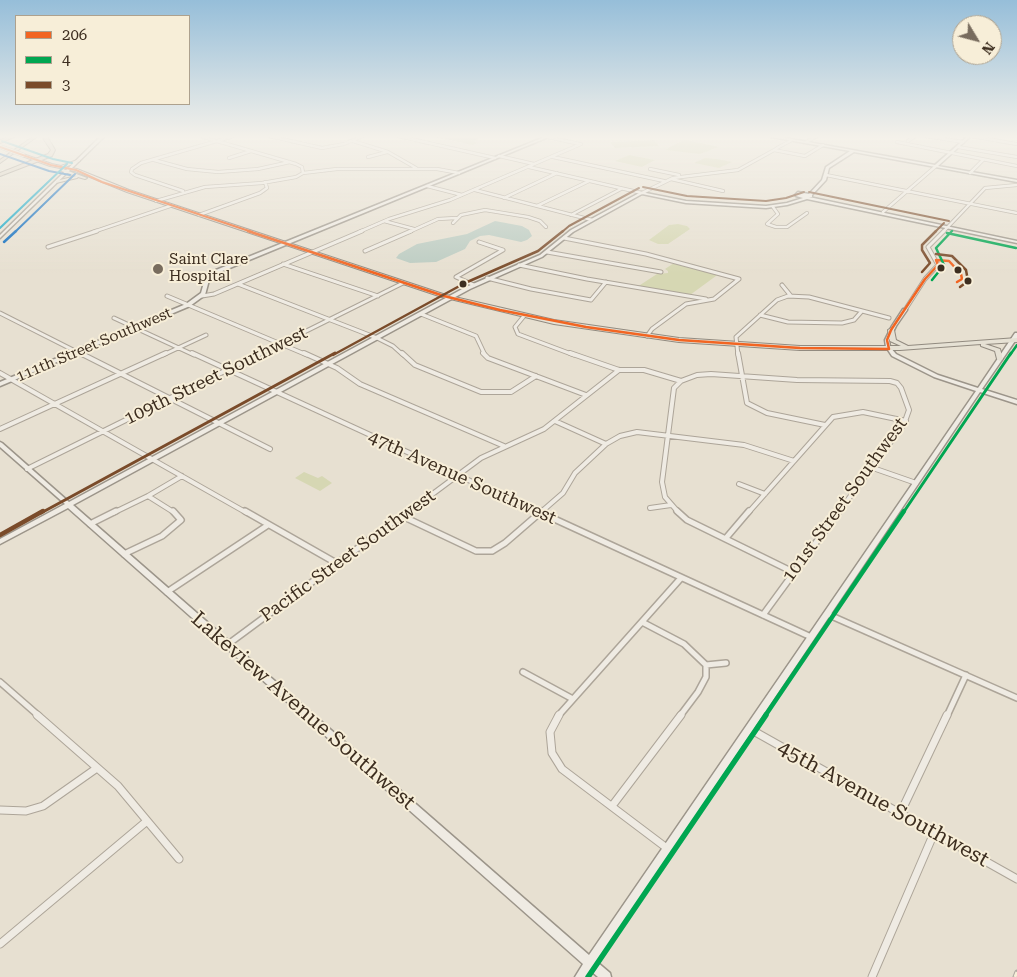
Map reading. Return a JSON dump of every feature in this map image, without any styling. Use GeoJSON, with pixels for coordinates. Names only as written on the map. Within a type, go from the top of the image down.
{"type":"FeatureCollection","features":[{"type":"Feature","properties":{"kind":"main road"},"geometry":{"type":"LineString","coordinates":[[102,182],[403,283],[451,298],[524,316],[647,336],[736,345],[821,349],[889,349],[982,345],[994,348],[999,352],[1000,359]]}},
{"type":"Feature","properties":{"kind":"main road"},"geometry":{"type":"LineString","coordinates":[[891,330],[892,339],[897,344],[923,347]]}},
{"type":"Feature","properties":{"kind":"main road"},"geometry":{"type":"LineString","coordinates":[[965,345],[1015,340]]}},
{"type":"Feature","properties":{"kind":"street"},"geometry":{"type":"LineString","coordinates":[[0,237],[57,182]]}},
{"type":"Feature","properties":{"kind":"street"},"geometry":{"type":"LineString","coordinates":[[158,182],[185,191]]}},
{"type":"Feature","properties":{"kind":"street"},"geometry":{"type":"LineString","coordinates":[[156,201],[185,191],[210,186],[265,182],[267,188],[260,193],[199,215]]}},
{"type":"Feature","properties":{"kind":"street"},"geometry":{"type":"LineString","coordinates":[[202,296],[210,275],[438,182]]}},
{"type":"Feature","properties":{"kind":"street"},"geometry":{"type":"LineString","coordinates":[[202,296],[214,294],[384,221],[462,195],[494,182]]}},
{"type":"Feature","properties":{"kind":"street"},"geometry":{"type":"LineString","coordinates":[[504,198],[539,182]]}},
{"type":"Feature","properties":{"kind":"street"},"geometry":{"type":"LineString","coordinates":[[537,206],[588,182]]}},
{"type":"Feature","properties":{"kind":"street"},"geometry":{"type":"LineString","coordinates":[[591,182],[682,202],[773,206],[791,204],[809,196],[822,182]]}},
{"type":"Feature","properties":{"kind":"street"},"geometry":{"type":"LineString","coordinates":[[0,542],[487,278],[547,252],[564,238],[592,220],[663,182]]}},
{"type":"Feature","properties":{"kind":"street"},"geometry":{"type":"LineString","coordinates":[[682,182],[724,191]]}},
{"type":"Feature","properties":{"kind":"street"},"geometry":{"type":"LineString","coordinates":[[857,182],[1017,213]]}},
{"type":"Feature","properties":{"kind":"street"},"geometry":{"type":"LineString","coordinates":[[883,212],[919,182]]}},
{"type":"Feature","properties":{"kind":"street"},"geometry":{"type":"LineString","coordinates":[[1017,183],[986,188],[928,247],[938,265],[925,279],[891,330],[887,340],[889,349],[902,360],[922,370],[1017,402]]}},
{"type":"Feature","properties":{"kind":"street"},"geometry":{"type":"LineString","coordinates":[[427,186],[462,195]]}},
{"type":"Feature","properties":{"kind":"street"},"geometry":{"type":"LineString","coordinates":[[791,204],[798,198],[798,194],[816,188]]}},
{"type":"Feature","properties":{"kind":"street"},"geometry":{"type":"LineString","coordinates":[[571,215],[622,189]]}},
{"type":"Feature","properties":{"kind":"street"},"geometry":{"type":"LineString","coordinates":[[474,190],[592,220]]}},
{"type":"Feature","properties":{"kind":"street"},"geometry":{"type":"LineString","coordinates":[[803,193],[809,196]]}},
{"type":"Feature","properties":{"kind":"street"},"geometry":{"type":"LineString","coordinates":[[798,196],[809,196],[1017,242]]}},
{"type":"Feature","properties":{"kind":"street"},"geometry":{"type":"LineString","coordinates":[[48,247],[170,206]]}},
{"type":"Feature","properties":{"kind":"street"},"geometry":{"type":"LineString","coordinates":[[773,206],[778,210],[778,214],[767,224],[776,227],[788,227],[807,213]]}},
{"type":"Feature","properties":{"kind":"street"},"geometry":{"type":"LineString","coordinates":[[365,251],[442,217],[456,218],[476,210],[499,211],[537,220],[546,227]]}},
{"type":"Feature","properties":{"kind":"street"},"geometry":{"type":"LineString","coordinates":[[453,223],[456,218]]}},
{"type":"Feature","properties":{"kind":"street"},"geometry":{"type":"LineString","coordinates":[[384,221],[414,229]]}},
{"type":"Feature","properties":{"kind":"street"},"geometry":{"type":"LineString","coordinates":[[564,238],[646,254],[739,279],[718,296],[709,300],[686,304],[653,328],[647,336]]}},
{"type":"Feature","properties":{"kind":"street"},"geometry":{"type":"LineString","coordinates":[[474,285],[456,277],[503,250],[479,242]]}},
{"type":"Feature","properties":{"kind":"street"},"geometry":{"type":"LineString","coordinates":[[547,252],[661,272]]}},
{"type":"Feature","properties":{"kind":"street"},"geometry":{"type":"LineString","coordinates":[[283,264],[378,296]]}},
{"type":"Feature","properties":{"kind":"street"},"geometry":{"type":"LineString","coordinates":[[519,265],[709,300]]}},
{"type":"Feature","properties":{"kind":"street"},"geometry":{"type":"LineString","coordinates":[[487,278],[588,300],[594,299],[606,282]]}},
{"type":"Feature","properties":{"kind":"street","name":"109th Street Southwest"},"geometry":{"type":"LineString","coordinates":[[28,469],[403,283]]}},
{"type":"Feature","properties":{"kind":"street"},"geometry":{"type":"LineString","coordinates":[[238,284],[377,338],[393,346],[415,365],[481,392],[510,392],[536,376]]}},
{"type":"Feature","properties":{"kind":"street"},"geometry":{"type":"LineString","coordinates":[[782,285],[791,296]]}},
{"type":"Feature","properties":{"kind":"street"},"geometry":{"type":"LineString","coordinates":[[672,292],[687,298],[686,304]]}},
{"type":"Feature","properties":{"kind":"street"},"geometry":{"type":"LineString","coordinates":[[167,296],[282,343],[328,364],[360,384],[504,446]]}},
{"type":"Feature","properties":{"kind":"street","name":"111th Street Southwest"},"geometry":{"type":"LineString","coordinates":[[0,384],[188,305],[202,296]]}},
{"type":"Feature","properties":{"kind":"street"},"geometry":{"type":"LineString","coordinates":[[825,425],[767,413],[754,407],[746,400],[736,336],[778,299],[791,296],[806,297],[889,318]]}},
{"type":"Feature","properties":{"kind":"street"},"geometry":{"type":"LineString","coordinates":[[760,315],[788,322],[844,323],[854,320],[862,311]]}},
{"type":"Feature","properties":{"kind":"street"},"geometry":{"type":"LineString","coordinates":[[0,313],[270,449]]}},
{"type":"Feature","properties":{"kind":"street"},"geometry":{"type":"LineString","coordinates":[[421,314],[473,334],[479,339],[482,352],[488,358],[586,395]]}},
{"type":"Feature","properties":{"kind":"street"},"geometry":{"type":"LineString","coordinates":[[524,316],[515,327],[521,336],[619,370],[644,370],[681,381],[706,374],[741,376]]}},
{"type":"Feature","properties":{"kind":"street","name":"47th Avenue Southwest"},"geometry":{"type":"LineString","coordinates":[[114,318],[812,637]]}},
{"type":"Feature","properties":{"kind":"street"},"geometry":{"type":"LineString","coordinates":[[0,429],[206,334]]}},
{"type":"Feature","properties":{"kind":"street"},"geometry":{"type":"LineString","coordinates":[[580,977],[1000,359],[1015,340],[1017,334]]}},
{"type":"Feature","properties":{"kind":"street","name":"Pacific Street Southwest"},"geometry":{"type":"LineString","coordinates":[[227,644],[481,458],[537,432],[619,370]]}},
{"type":"Feature","properties":{"kind":"street"},"geometry":{"type":"LineString","coordinates":[[0,373],[338,564]]}},
{"type":"Feature","properties":{"kind":"street","name":"101st Street Southwest"},"geometry":{"type":"LineString","coordinates":[[741,376],[896,382],[901,386],[908,408],[906,421],[873,468],[763,614]]}},
{"type":"Feature","properties":{"kind":"street"},"geometry":{"type":"LineString","coordinates":[[681,381],[674,389],[662,482],[665,497],[687,520],[793,572]]}},
{"type":"Feature","properties":{"kind":"street"},"geometry":{"type":"LineString","coordinates":[[726,538],[825,425],[837,415],[858,412],[876,413],[906,421]]}},
{"type":"Feature","properties":{"kind":"street"},"geometry":{"type":"LineString","coordinates":[[554,421],[606,444]]}},
{"type":"Feature","properties":{"kind":"street"},"geometry":{"type":"LineString","coordinates":[[402,516],[472,550],[487,552],[495,550],[505,544],[563,493],[575,474],[606,444],[620,436],[637,432],[744,445],[794,461]]}},
{"type":"Feature","properties":{"kind":"street","name":"Lakeview Avenue Southwest"},"geometry":{"type":"LineString","coordinates":[[0,444],[606,977]]}},
{"type":"Feature","properties":{"kind":"street"},"geometry":{"type":"LineString","coordinates":[[873,468],[916,483]]}},
{"type":"Feature","properties":{"kind":"street"},"geometry":{"type":"LineString","coordinates":[[90,524],[148,496],[182,476]]}},
{"type":"Feature","properties":{"kind":"street"},"geometry":{"type":"LineString","coordinates":[[739,484],[765,494]]}},
{"type":"Feature","properties":{"kind":"street"},"geometry":{"type":"LineString","coordinates":[[124,554],[162,536],[180,522],[181,518],[148,496]]}},
{"type":"Feature","properties":{"kind":"street"},"geometry":{"type":"LineString","coordinates":[[0,538],[67,504]]}},
{"type":"Feature","properties":{"kind":"street"},"geometry":{"type":"LineString","coordinates":[[650,508],[671,505]]}},
{"type":"Feature","properties":{"kind":"street"},"geometry":{"type":"LineString","coordinates":[[168,592],[268,525]]}},
{"type":"Feature","properties":{"kind":"street"},"geometry":{"type":"LineString","coordinates":[[668,849],[562,769],[552,753],[550,738],[552,725],[572,698],[681,578]]}},
{"type":"Feature","properties":{"kind":"street"},"geometry":{"type":"LineString","coordinates":[[827,614],[1017,698]]}},
{"type":"Feature","properties":{"kind":"street"},"geometry":{"type":"LineString","coordinates":[[612,806],[698,692],[706,677],[706,665],[684,644],[642,622]]}},
{"type":"Feature","properties":{"kind":"street"},"geometry":{"type":"LineString","coordinates":[[706,665],[726,663]]}},
{"type":"Feature","properties":{"kind":"street"},"geometry":{"type":"LineString","coordinates":[[523,672],[572,698]]}},
{"type":"Feature","properties":{"kind":"street"},"geometry":{"type":"LineString","coordinates":[[900,814],[966,675]]}},
{"type":"Feature","properties":{"kind":"street"},"geometry":{"type":"LineString","coordinates":[[0,682],[126,795],[179,859]]}},
{"type":"Feature","properties":{"kind":"street","name":"45th Avenue Southwest"},"geometry":{"type":"LineString","coordinates":[[750,729],[1017,879]]}},
{"type":"Feature","properties":{"kind":"street"},"geometry":{"type":"LineString","coordinates":[[0,810],[22,812],[43,806],[97,768]]}},
{"type":"Feature","properties":{"kind":"street"},"geometry":{"type":"LineString","coordinates":[[0,944],[148,821]]}},
{"type":"Feature","properties":{"kind":"street"},"geometry":{"type":"LineString","coordinates":[[872,977],[934,833]]}},
{"type":"Feature","properties":{"kind":"green space"},"geometry":{"type":"Polygon","coordinates":[[[669,225],[687,226],[690,229],[668,244],[658,244],[649,240],[669,225]]]}},
{"type":"Feature","properties":{"kind":"green space"},"geometry":{"type":"Polygon","coordinates":[[[677,261],[720,273],[690,295],[637,287],[657,274],[668,273],[665,269],[677,261]]]}},
{"type":"Feature","properties":{"kind":"green space"},"geometry":{"type":"Polygon","coordinates":[[[304,472],[318,478],[322,476],[332,483],[320,491],[295,478],[304,472]]]}},
{"type":"Feature","properties":{"kind":"shaded area"},"geometry":{"type":"Polygon","coordinates":[[[495,221],[522,226],[529,230],[532,236],[521,242],[489,235],[480,236],[470,241],[465,249],[436,262],[410,263],[396,258],[399,254],[417,244],[467,234],[495,221]]]}},
{"type":"Feature","properties":{"kind":"railway"},"geometry":{"type":"LineString","coordinates":[[1015,977],[1017,972]]}},
{"type":"Feature","properties":{"kind":"transit line"},"geometry":{"type":"LineString","coordinates":[[0,228],[49,182]]}},
{"type":"Feature","properties":{"kind":"transit line"},"geometry":{"type":"LineString","coordinates":[[4,242],[67,182]]}},
{"type":"Feature","properties":{"kind":"transit line","name":"206"},"geometry":{"type":"LineString","coordinates":[[101,182],[444,296],[500,310],[586,327],[679,340],[800,348],[889,349]]}},
{"type":"Feature","properties":{"kind":"transit line","name":"3"},"geometry":{"type":"LineString","coordinates":[[643,187],[687,196],[766,201],[786,198],[804,192]]}},
{"type":"Feature","properties":{"kind":"transit line","name":"3"},"geometry":{"type":"LineString","coordinates":[[0,535],[465,283],[538,251],[569,226],[639,188]]}},
{"type":"Feature","properties":{"kind":"transit line","name":"3"},"geometry":{"type":"LineString","coordinates":[[809,192],[949,221]]}},
{"type":"Feature","properties":{"kind":"transit line","name":"3"},"geometry":{"type":"LineString","coordinates":[[922,272],[930,263],[922,250],[922,245],[944,223]]}},
{"type":"Feature","properties":{"kind":"transit line","name":"4"},"geometry":{"type":"LineString","coordinates":[[932,280],[944,265],[936,248],[952,231]]}},
{"type":"Feature","properties":{"kind":"transit line","name":"4"},"geometry":{"type":"LineString","coordinates":[[947,233],[1016,248]]}},
{"type":"Feature","properties":{"kind":"transit line","name":"3"},"geometry":{"type":"LineString","coordinates":[[936,254],[952,256],[966,270],[968,281],[960,287]]}},
{"type":"Feature","properties":{"kind":"transit line","name":"206"},"geometry":{"type":"LineString","coordinates":[[889,349],[887,340],[891,330],[925,279],[938,265],[936,260],[949,261],[961,274],[962,279],[957,282]]}},
{"type":"Feature","properties":{"kind":"transit line","name":"4"},"geometry":{"type":"LineString","coordinates":[[588,977],[1017,345]]}},
{"type":"Feature","properties":{"kind":"place","name":"Saint Clare Hospital"},"geometry":{"type":"Point","coordinates":[158,269]}}]}
